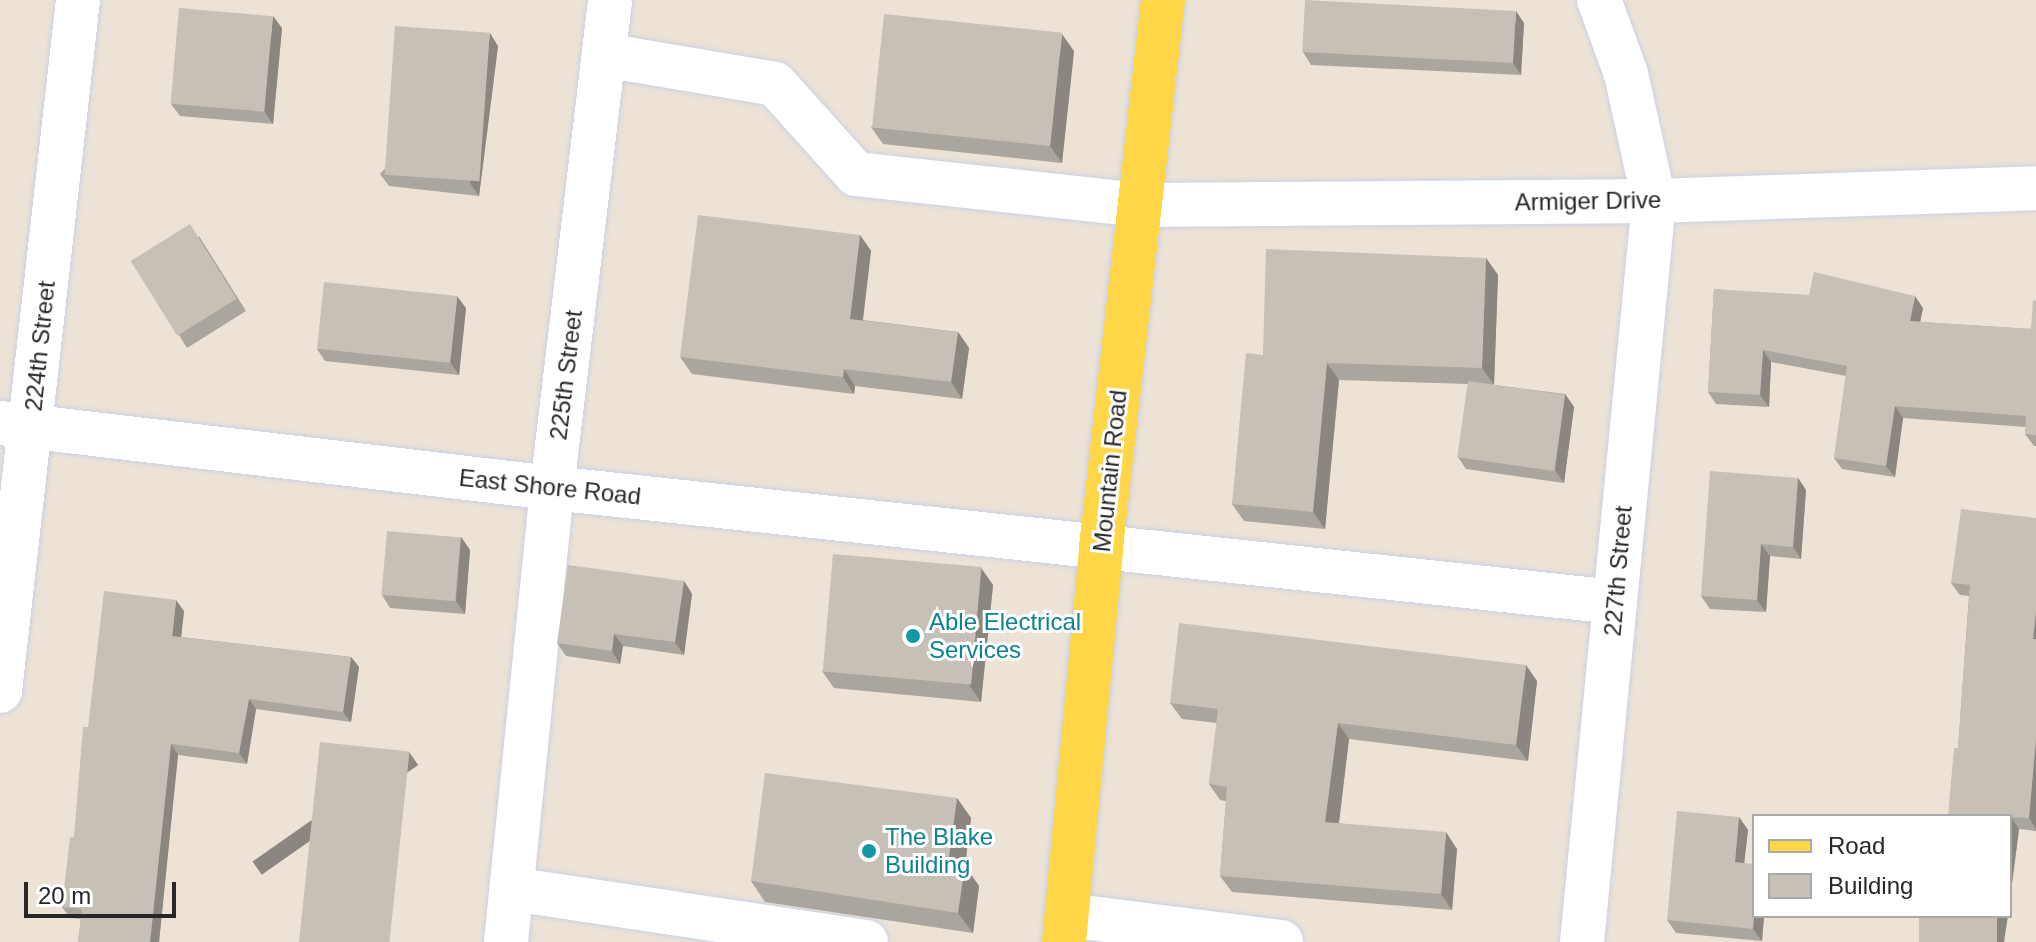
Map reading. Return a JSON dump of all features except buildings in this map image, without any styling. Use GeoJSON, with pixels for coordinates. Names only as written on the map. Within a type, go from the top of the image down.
{"type":"FeatureCollection","features":[{"type":"Feature","properties":{"kind":"main road","name":"Mountain Road"},"geometry":{"type":"LineString","coordinates":[[1066,929],[1101,547],[1163,0]]}},
{"type":"Feature","properties":{"kind":"street","name":"224th Street"},"geometry":{"type":"LineString","coordinates":[[0,691],[16,425],[78,0]]}},
{"type":"Feature","properties":{"kind":"street","name":"225th Street"},"geometry":{"type":"LineString","coordinates":[[506,942],[552,488],[610,0]]}},
{"type":"Feature","properties":{"kind":"street","name":"227th Street"},"geometry":{"type":"LineString","coordinates":[[1582,942],[1654,201],[1626,74],[1599,0]]}},
{"type":"Feature","properties":{"kind":"street","name":"Armiger Drive"},"geometry":{"type":"LineString","coordinates":[[604,55],[775,84],[856,174],[1140,205],[1654,201],[2036,188]]}},
{"type":"Feature","properties":{"kind":"street","name":"East Shore Road"},"geometry":{"type":"LineString","coordinates":[[16,425],[552,488],[1615,602]]}},
{"type":"Feature","properties":{"kind":"street"},"geometry":{"type":"LineString","coordinates":[[512,889],[866,942]]}},
{"type":"Feature","properties":{"kind":"street"},"geometry":{"type":"LineString","coordinates":[[1066,929],[1281,942]]}},
{"type":"Feature","properties":{"kind":"place","name":"Able Electrical Services"},"geometry":{"type":"Point","coordinates":[913,636]}},
{"type":"Feature","properties":{"kind":"place","name":"The Blake Building"},"geometry":{"type":"Point","coordinates":[869,851]}}]}
